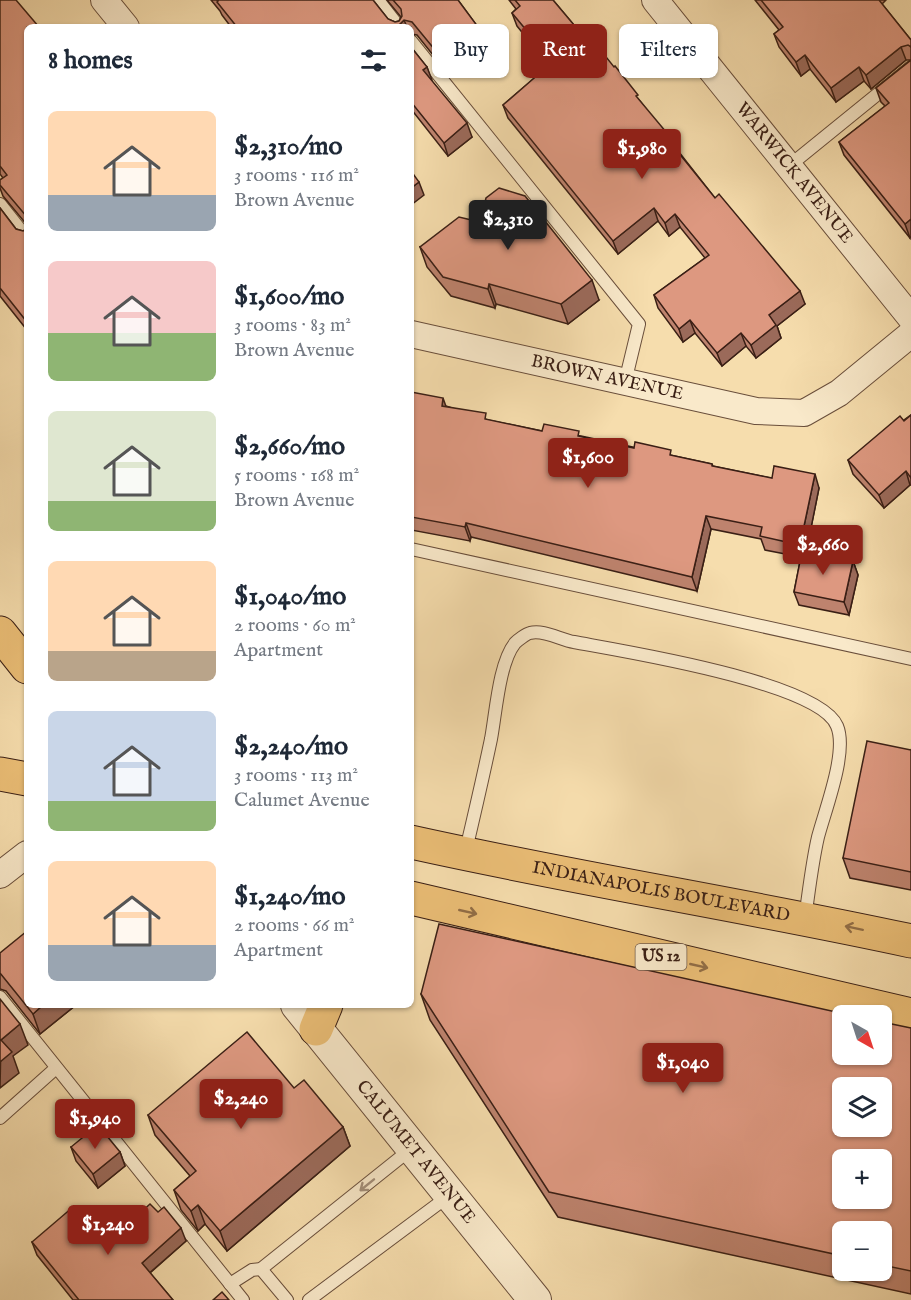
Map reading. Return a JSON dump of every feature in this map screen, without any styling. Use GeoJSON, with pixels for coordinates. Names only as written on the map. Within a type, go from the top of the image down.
{"type":"FeatureCollection","features":[{"type":"Feature","properties":{"kind":"main road"},"geometry":{"type":"LineString","coordinates":[[0,774],[24,778]]}},
{"type":"Feature","properties":{"kind":"main road","name":"INDIANAPOLIS BOULEVARD"},"geometry":{"type":"LineString","coordinates":[[414,843],[805,918],[911,941]]}},
{"type":"Feature","properties":{"kind":"main road","name":"US 12"},"geometry":{"type":"LineString","coordinates":[[414,899],[911,1015]]}},
{"type":"Feature","properties":{"kind":"street"},"geometry":{"type":"LineString","coordinates":[[104,0],[124,24]]}},
{"type":"Feature","properties":{"kind":"street","name":"WARWICK AVENUE"},"geometry":{"type":"LineString","coordinates":[[655,0],[911,318]]}},
{"type":"Feature","properties":{"kind":"street","name":"BROWN AVENUE"},"geometry":{"type":"LineString","coordinates":[[414,335],[756,411],[804,413],[839,393],[911,334]]}},
{"type":"Feature","properties":{"kind":"street"},"geometry":{"type":"LineString","coordinates":[[0,875],[24,856]]}},
{"type":"Feature","properties":{"kind":"street","name":"CALUMET AVENUE"},"geometry":{"type":"LineString","coordinates":[[313,1013],[412,1148],[535,1300]]}},
{"type":"Feature","properties":{"kind":"lane"},"geometry":{"type":"LineString","coordinates":[[378,0],[397,24]]}},
{"type":"Feature","properties":{"kind":"lane"},"geometry":{"type":"LineString","coordinates":[[414,45],[639,324],[625,382]]}},
{"type":"Feature","properties":{"kind":"lane"},"geometry":{"type":"LineString","coordinates":[[789,166],[911,67]]}},
{"type":"Feature","properties":{"kind":"lane"},"geometry":{"type":"LineString","coordinates":[[0,204],[24,234]]}},
{"type":"Feature","properties":{"kind":"lane"},"geometry":{"type":"LineString","coordinates":[[414,550],[911,658]]}},
{"type":"Feature","properties":{"kind":"lane"},"geometry":{"type":"LineString","coordinates":[[465,854],[491,739],[505,660],[516,642],[531,633],[547,635],[567,641],[680,662],[784,690],[824,710],[837,726],[840,744],[831,798],[818,837],[805,918]]}},
{"type":"Feature","properties":{"kind":"lane"},"geometry":{"type":"LineString","coordinates":[[0,997],[243,1300]]}},
{"type":"Feature","properties":{"kind":"lane"},"geometry":{"type":"LineString","coordinates":[[0,1118],[57,1068]]}},
{"type":"Feature","properties":{"kind":"lane"},"geometry":{"type":"LineString","coordinates":[[230,1284],[252,1270],[261,1269],[412,1148]]}},
{"type":"Feature","properties":{"kind":"lane"},"geometry":{"type":"LineString","coordinates":[[309,1300],[450,1195]]}},
{"type":"Feature","properties":{"kind":"lane"},"geometry":{"type":"LineString","coordinates":[[261,1269],[287,1300]]}},
{"type":"Feature","properties":{"kind":"building"},"geometry":{"type":"Polygon","coordinates":[[[0,0],[16,0],[36,24],[24,24],[24,213],[0,185],[0,180],[7,175],[0,166],[0,0]]]}},
{"type":"Feature","properties":{"kind":"building"},"geometry":{"type":"Polygon","coordinates":[[[217,0],[373,0],[388,19],[395,22],[399,21],[402,16],[401,9],[393,0],[458,0],[476,24],[432,24],[432,46],[412,22],[404,20],[400,24],[235,24],[217,0]]]}},
{"type":"Feature","properties":{"kind":"building"},"geometry":{"type":"Polygon","coordinates":[[[515,0],[553,0],[573,24],[521,24],[512,13],[520,6],[515,0]]]}},
{"type":"Feature","properties":{"kind":"building"},"geometry":{"type":"Polygon","coordinates":[[[761,0],[879,0],[911,40],[911,47],[908,45],[901,47],[866,75],[859,67],[831,88],[805,55],[796,62],[774,34],[783,27],[761,0]]]}},
{"type":"Feature","properties":{"kind":"building"},"geometry":{"type":"Polygon","coordinates":[[[414,51],[427,67],[423,70],[467,123],[444,143],[414,106],[414,51]]]}},
{"type":"Feature","properties":{"kind":"building"},"geometry":{"type":"Polygon","coordinates":[[[607,58],[619,71],[619,78],[625,78],[638,95],[636,96],[672,139],[669,141],[715,198],[719,194],[800,291],[769,315],[776,325],[751,345],[741,333],[717,353],[690,320],[679,329],[654,295],[709,255],[675,214],[665,223],[654,208],[613,241],[503,105],[534,78],[607,78],[607,58]]]}},
{"type":"Feature","properties":{"kind":"building"},"geometry":{"type":"Polygon","coordinates":[[[911,60],[911,219],[905,224],[839,142],[889,103],[876,88],[911,60]]]}},
{"type":"Feature","properties":{"kind":"building"},"geometry":{"type":"Polygon","coordinates":[[[414,175],[419,182],[414,186],[414,175]]]}},
{"type":"Feature","properties":{"kind":"building"},"geometry":{"type":"Polygon","coordinates":[[[499,188],[525,196],[592,280],[561,304],[489,284],[488,289],[443,277],[420,247],[459,217],[480,222],[486,198],[499,188]]]}},
{"type":"Feature","properties":{"kind":"building"},"geometry":{"type":"Polygon","coordinates":[[[0,208],[16,229],[24,230],[24,318],[0,288],[0,208]]]}},
{"type":"Feature","properties":{"kind":"building"},"geometry":{"type":"Polygon","coordinates":[[[414,393],[443,398],[442,406],[486,413],[485,419],[542,431],[544,424],[579,431],[578,436],[634,448],[635,442],[671,450],[670,455],[712,464],[712,466],[772,478],[774,466],[815,474],[800,545],[760,536],[762,527],[706,516],[692,577],[466,523],[465,527],[414,518],[414,393]]]}},
{"type":"Feature","properties":{"kind":"building"},"geometry":{"type":"Polygon","coordinates":[[[911,415],[911,478],[906,471],[879,495],[848,460],[900,416],[904,421],[911,415]]]}},
{"type":"Feature","properties":{"kind":"building"},"geometry":{"type":"Polygon","coordinates":[[[802,551],[853,561],[844,602],[794,592],[802,551]]]}},
{"type":"Feature","properties":{"kind":"building"},"geometry":{"type":"Polygon","coordinates":[[[867,741],[911,750],[911,872],[843,858],[867,741]]]}},
{"type":"Feature","properties":{"kind":"building"},"geometry":{"type":"Polygon","coordinates":[[[439,924],[832,1011],[832,1065],[892,1065],[892,1024],[911,1028],[911,1271],[892,1267],[892,1221],[832,1221],[832,1254],[549,1192],[421,994],[439,924]]]}},
{"type":"Feature","properties":{"kind":"building"},"geometry":{"type":"Polygon","coordinates":[[[24,933],[24,1003],[0,973],[0,953],[24,933]]]}},
{"type":"Feature","properties":{"kind":"building"},"geometry":{"type":"Polygon","coordinates":[[[0,999],[20,1024],[1,1040],[12,1052],[0,1062],[0,999]]]}},
{"type":"Feature","properties":{"kind":"building"},"geometry":{"type":"Polygon","coordinates":[[[28,1008],[40,1008],[33,1014],[28,1008]]]}},
{"type":"Feature","properties":{"kind":"building"},"geometry":{"type":"Polygon","coordinates":[[[247,1032],[294,1088],[304,1080],[343,1127],[220,1231],[198,1205],[191,1211],[174,1190],[196,1171],[148,1115],[247,1032]]]}},
{"type":"Feature","properties":{"kind":"building"},"geometry":{"type":"Polygon","coordinates":[[[98,1125],[120,1152],[93,1174],[71,1147],[98,1125]]]}},
{"type":"Feature","properties":{"kind":"building"},"geometry":{"type":"Polygon","coordinates":[[[150,1204],[158,1212],[164,1207],[181,1228],[142,1263],[173,1300],[79,1300],[32,1242],[73,1207],[105,1245],[150,1204]]]}},
{"type":"Feature","properties":{"kind":"building"},"geometry":{"type":"Polygon","coordinates":[[[222,1292],[229,1300],[213,1300],[222,1292]]]}}]}
